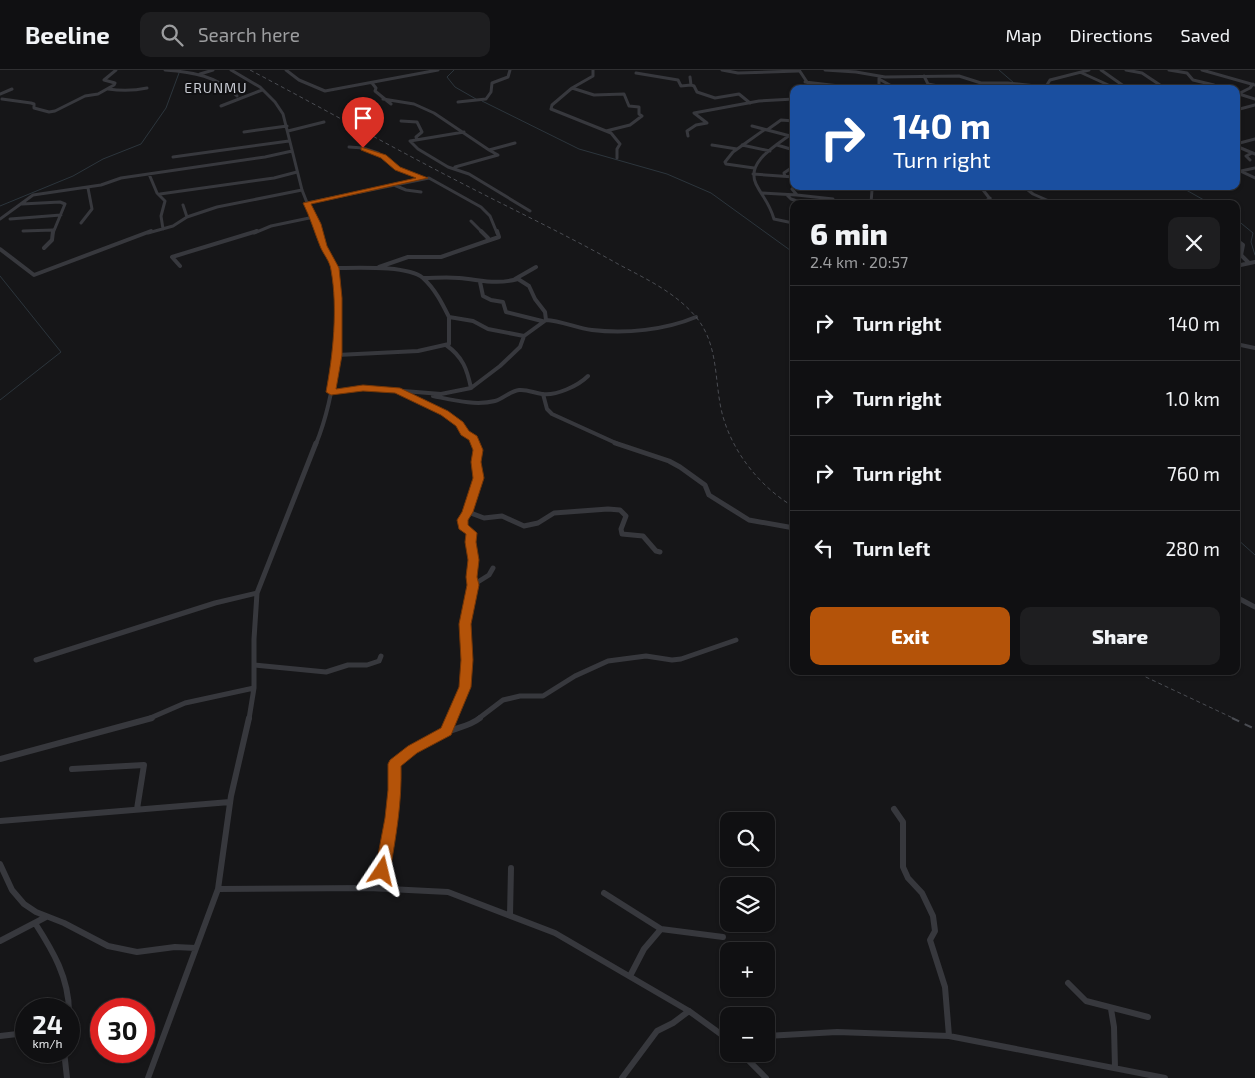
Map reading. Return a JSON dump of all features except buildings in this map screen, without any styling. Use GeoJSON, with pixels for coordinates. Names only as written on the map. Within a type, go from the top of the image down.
{"type":"FeatureCollection","features":[{"type":"Feature","properties":{"kind":"street"},"geometry":{"type":"LineString","coordinates":[[2,99],[30,102],[34,104],[34,108],[49,112],[65,108],[72,102],[85,96],[98,94],[107,89],[115,83],[104,80],[116,70]]}},
{"type":"Feature","properties":{"kind":"street"},"geometry":{"type":"LineString","coordinates":[[165,70],[200,74],[232,89],[237,96]]}},
{"type":"Feature","properties":{"kind":"street"},"geometry":{"type":"LineString","coordinates":[[200,74],[214,70]]}},
{"type":"Feature","properties":{"kind":"street"},"geometry":{"type":"LineString","coordinates":[[148,1078],[218,889],[230,802],[251,711],[254,688],[257,593],[322,429],[337,355],[338,298],[335,268],[323,246],[302,190],[289,141],[288,128],[275,102],[262,90],[231,70]]}},
{"type":"Feature","properties":{"kind":"street"},"geometry":{"type":"LineString","coordinates":[[286,70],[299,80],[323,91],[438,70]]}},
{"type":"Feature","properties":{"kind":"street"},"geometry":{"type":"LineString","coordinates":[[458,102],[490,97],[492,83],[508,77],[510,70]]}},
{"type":"Feature","properties":{"kind":"street"},"geometry":{"type":"LineString","coordinates":[[593,70],[593,76],[572,88],[552,105],[551,109],[606,131],[620,144],[617,149],[617,158]]}},
{"type":"Feature","properties":{"kind":"street"},"geometry":{"type":"LineString","coordinates":[[722,70],[738,73],[799,71],[808,85]]}},
{"type":"Feature","properties":{"kind":"street"},"geometry":{"type":"LineString","coordinates":[[825,70],[855,71],[879,77],[959,76],[981,83],[1026,85]]}},
{"type":"Feature","properties":{"kind":"street"},"geometry":{"type":"LineString","coordinates":[[1073,70],[1112,85]]}},
{"type":"Feature","properties":{"kind":"street"},"geometry":{"type":"LineString","coordinates":[[1046,85],[1050,80],[1089,70]]}},
{"type":"Feature","properties":{"kind":"street"},"geometry":{"type":"LineString","coordinates":[[1101,70],[1117,85]]}},
{"type":"Feature","properties":{"kind":"street"},"geometry":{"type":"LineString","coordinates":[[1126,70],[1142,73],[1160,85]]}},
{"type":"Feature","properties":{"kind":"street"},"geometry":{"type":"LineString","coordinates":[[1169,70],[1187,73],[1193,80],[1214,85]]}},
{"type":"Feature","properties":{"kind":"street"},"geometry":{"type":"LineString","coordinates":[[1202,70],[1211,74],[1254,84]]}},
{"type":"Feature","properties":{"kind":"street"},"geometry":{"type":"LineString","coordinates":[[888,77],[890,72]]}},
{"type":"Feature","properties":{"kind":"street"},"geometry":{"type":"LineString","coordinates":[[636,73],[678,80],[681,86],[691,85]]}},
{"type":"Feature","properties":{"kind":"street"},"geometry":{"type":"LineString","coordinates":[[898,77],[906,75]]}},
{"type":"Feature","properties":{"kind":"street"},"geometry":{"type":"LineString","coordinates":[[924,76],[928,84],[933,85]]}},
{"type":"Feature","properties":{"kind":"street"},"geometry":{"type":"LineString","coordinates":[[690,77],[691,85],[697,92],[715,98],[737,94],[750,103]]}},
{"type":"Feature","properties":{"kind":"street"},"geometry":{"type":"LineString","coordinates":[[879,77],[879,85]]}},
{"type":"Feature","properties":{"kind":"street"},"geometry":{"type":"LineString","coordinates":[[879,77],[891,85]]}},
{"type":"Feature","properties":{"kind":"street"},"geometry":{"type":"LineString","coordinates":[[805,82],[831,85]]}},
{"type":"Feature","properties":{"kind":"street"},"geometry":{"type":"LineString","coordinates":[[372,83],[376,88],[375,92],[390,104]]}},
{"type":"Feature","properties":{"kind":"street"},"geometry":{"type":"LineString","coordinates":[[1240,92],[1254,84]]}},
{"type":"Feature","properties":{"kind":"street"},"geometry":{"type":"LineString","coordinates":[[107,89],[128,92],[134,89],[147,88]]}},
{"type":"Feature","properties":{"kind":"street"},"geometry":{"type":"LineString","coordinates":[[572,88],[594,96],[624,94],[629,106],[639,107],[638,114],[642,116],[641,118],[623,128],[615,127],[606,131]]}},
{"type":"Feature","properties":{"kind":"street"},"geometry":{"type":"LineString","coordinates":[[0,94],[12,89]]}},
{"type":"Feature","properties":{"kind":"street"},"geometry":{"type":"LineString","coordinates":[[221,106],[262,90]]}},
{"type":"Feature","properties":{"kind":"street"},"geometry":{"type":"LineString","coordinates":[[1240,95],[1255,99]]}},
{"type":"Feature","properties":{"kind":"street"},"geometry":{"type":"LineString","coordinates":[[383,99],[419,106],[464,132],[481,146],[498,155],[455,168]]}},
{"type":"Feature","properties":{"kind":"street"},"geometry":{"type":"LineString","coordinates":[[688,136],[687,131],[693,126],[707,123],[694,113],[750,103],[790,99]]}},
{"type":"Feature","properties":{"kind":"street"},"geometry":{"type":"LineString","coordinates":[[1240,109],[1255,105]]}},
{"type":"Feature","properties":{"kind":"street"},"geometry":{"type":"LineString","coordinates":[[49,112],[50,117]]}},
{"type":"Feature","properties":{"kind":"street"},"geometry":{"type":"LineString","coordinates":[[754,168],[725,163],[742,145],[781,120],[790,121]]}},
{"type":"Feature","properties":{"kind":"street"},"geometry":{"type":"LineString","coordinates":[[401,121],[417,122],[422,132],[416,137],[417,139]]}},
{"type":"Feature","properties":{"kind":"street"},"geometry":{"type":"LineString","coordinates":[[244,132],[324,122]]}},
{"type":"Feature","properties":{"kind":"street"},"geometry":{"type":"LineString","coordinates":[[752,126],[789,136]]}},
{"type":"Feature","properties":{"kind":"street"},"geometry":{"type":"LineString","coordinates":[[464,132],[410,141],[418,149],[448,167],[470,174],[484,185],[530,210]]}},
{"type":"Feature","properties":{"kind":"street"},"geometry":{"type":"LineString","coordinates":[[789,136],[756,163],[753,174],[756,184],[769,203],[774,219],[790,222]]}},
{"type":"Feature","properties":{"kind":"street"},"geometry":{"type":"LineString","coordinates":[[1240,144],[1255,139]]}},
{"type":"Feature","properties":{"kind":"street"},"geometry":{"type":"LineString","coordinates":[[173,157],[289,141]]}},
{"type":"Feature","properties":{"kind":"street"},"geometry":{"type":"LineString","coordinates":[[490,150],[515,143]]}},
{"type":"Feature","properties":{"kind":"street"},"geometry":{"type":"LineString","coordinates":[[712,145],[738,149]]}},
{"type":"Feature","properties":{"kind":"street"},"geometry":{"type":"LineString","coordinates":[[742,145],[770,151]]}},
{"type":"Feature","properties":{"kind":"street"},"geometry":{"type":"LineString","coordinates":[[777,146],[790,149]]}},
{"type":"Feature","properties":{"kind":"street"},"geometry":{"type":"LineString","coordinates":[[349,147],[363,148],[378,153],[398,168],[424,178],[434,179],[467,200],[473,201],[490,216],[499,237],[441,257],[408,257],[385,264],[376,269]]}},
{"type":"Feature","properties":{"kind":"street"},"geometry":{"type":"LineString","coordinates":[[1240,147],[1254,154]]}},
{"type":"Feature","properties":{"kind":"street"},"geometry":{"type":"LineString","coordinates":[[0,219],[34,195],[88,188],[121,178],[234,160],[266,157],[292,151]]}},
{"type":"Feature","properties":{"kind":"street"},"geometry":{"type":"LineString","coordinates":[[1254,154],[1246,156],[1249,161],[1255,159]]}},
{"type":"Feature","properties":{"kind":"street"},"geometry":{"type":"LineString","coordinates":[[790,168],[784,172],[790,180]]}},
{"type":"Feature","properties":{"kind":"street"},"geometry":{"type":"LineString","coordinates":[[1240,171],[1254,169]]}},
{"type":"Feature","properties":{"kind":"street"},"geometry":{"type":"LineString","coordinates":[[160,194],[274,178],[297,172]]}},
{"type":"Feature","properties":{"kind":"street"},"geometry":{"type":"LineString","coordinates":[[1240,172],[1255,178]]}},
{"type":"Feature","properties":{"kind":"street"},"geometry":{"type":"LineString","coordinates":[[149,174],[157,193],[165,201],[161,216],[163,229]]}},
{"type":"Feature","properties":{"kind":"street"},"geometry":{"type":"LineString","coordinates":[[753,174],[790,176]]}},
{"type":"Feature","properties":{"kind":"street"},"geometry":{"type":"LineString","coordinates":[[307,203],[424,178]]}},
{"type":"Feature","properties":{"kind":"street"},"geometry":{"type":"LineString","coordinates":[[391,185],[420,192]]}},
{"type":"Feature","properties":{"kind":"street"},"geometry":{"type":"LineString","coordinates":[[81,223],[92,211],[93,202],[88,188]]}},
{"type":"Feature","properties":{"kind":"street"},"geometry":{"type":"LineString","coordinates":[[0,249],[34,275],[155,230],[173,226],[187,217],[217,207],[302,190]]}},
{"type":"Feature","properties":{"kind":"street"},"geometry":{"type":"LineString","coordinates":[[793,190],[797,195]]}},
{"type":"Feature","properties":{"kind":"street"},"geometry":{"type":"LineString","coordinates":[[983,190],[990,198],[987,200]]}},
{"type":"Feature","properties":{"kind":"street"},"geometry":{"type":"LineString","coordinates":[[1028,190],[1046,200]]}},
{"type":"Feature","properties":{"kind":"street"},"geometry":{"type":"LineString","coordinates":[[762,193],[833,200]]}},
{"type":"Feature","properties":{"kind":"street"},"geometry":{"type":"LineString","coordinates":[[787,195],[793,200]]}},
{"type":"Feature","properties":{"kind":"street"},"geometry":{"type":"LineString","coordinates":[[21,204],[63,202],[64,208],[53,230],[52,240],[44,248]]}},
{"type":"Feature","properties":{"kind":"street"},"geometry":{"type":"LineString","coordinates":[[183,205],[187,217]]}},
{"type":"Feature","properties":{"kind":"street"},"geometry":{"type":"LineString","coordinates":[[10,219],[61,215]]}},
{"type":"Feature","properties":{"kind":"street"},"geometry":{"type":"LineString","coordinates":[[180,266],[172,257],[271,226],[314,218]]}},
{"type":"Feature","properties":{"kind":"street"},"geometry":{"type":"LineString","coordinates":[[471,220],[488,238],[487,241]]}},
{"type":"Feature","properties":{"kind":"street"},"geometry":{"type":"LineString","coordinates":[[23,230],[53,230]]}},
{"type":"Feature","properties":{"kind":"street"},"geometry":{"type":"LineString","coordinates":[[1240,243],[1243,245],[1241,255],[1249,263]]}},
{"type":"Feature","properties":{"kind":"street"},"geometry":{"type":"LineString","coordinates":[[1240,265],[1255,262]]}},
{"type":"Feature","properties":{"kind":"street"},"geometry":{"type":"LineString","coordinates":[[335,268],[400,270],[423,278],[459,278],[480,282],[506,283],[536,267]]}},
{"type":"Feature","properties":{"kind":"street"},"geometry":{"type":"LineString","coordinates":[[337,355],[418,351],[446,345],[450,341],[448,333],[449,317],[436,292],[423,278]]}},
{"type":"Feature","properties":{"kind":"street"},"geometry":{"type":"LineString","coordinates":[[427,395],[463,391],[471,388],[500,366],[520,347],[524,336],[544,321],[545,312],[535,299],[529,286],[518,279],[514,280]]}},
{"type":"Feature","properties":{"kind":"street"},"geometry":{"type":"LineString","coordinates":[[480,282],[483,296],[503,302],[506,312],[572,327],[593,330],[644,329],[687,322],[696,317]]}},
{"type":"Feature","properties":{"kind":"street"},"geometry":{"type":"LineString","coordinates":[[449,317],[472,321],[488,329],[524,336]]}},
{"type":"Feature","properties":{"kind":"street"},"geometry":{"type":"LineString","coordinates":[[572,327],[577,333]]}},
{"type":"Feature","properties":{"kind":"street"},"geometry":{"type":"LineString","coordinates":[[446,345],[463,358],[467,367],[471,388]]}},
{"type":"Feature","properties":{"kind":"street"},"geometry":{"type":"LineString","coordinates":[[1240,345],[1255,348]]}},
{"type":"Feature","properties":{"kind":"street"},"geometry":{"type":"LineString","coordinates":[[331,392],[363,388],[405,392],[468,402],[494,401],[509,392],[518,390],[532,390],[543,394],[558,392],[584,380],[588,376]]}},
{"type":"Feature","properties":{"kind":"street"},"geometry":{"type":"LineString","coordinates":[[405,392],[453,418],[460,424],[465,433],[474,439],[478,450],[476,462],[479,478],[468,512],[462,520],[463,526],[472,533],[470,542],[473,547],[471,577],[473,585],[465,624],[467,660],[465,687],[446,732]]}},
{"type":"Feature","properties":{"kind":"street"},"geometry":{"type":"LineString","coordinates":[[543,394],[547,409],[552,414],[605,439],[669,461],[705,485],[709,495],[748,520],[790,527]]}},
{"type":"Feature","properties":{"kind":"street"},"geometry":{"type":"LineString","coordinates":[[468,512],[484,518],[502,516],[524,526],[538,523],[546,516],[554,513],[608,509],[620,510],[626,516],[621,529],[622,534],[643,536],[656,552],[660,552]]}},
{"type":"Feature","properties":{"kind":"street"},"geometry":{"type":"LineString","coordinates":[[473,585],[489,574],[493,568]]}},
{"type":"Feature","properties":{"kind":"street"},"geometry":{"type":"LineString","coordinates":[[36,660],[100,638],[215,603],[257,593]]}},
{"type":"Feature","properties":{"kind":"street"},"geometry":{"type":"LineString","coordinates":[[1240,599],[1255,607]]}},
{"type":"Feature","properties":{"kind":"street"},"geometry":{"type":"LineString","coordinates":[[379,888],[392,818],[395,790],[394,764],[415,748],[446,732],[472,724],[503,700],[520,696],[543,696],[575,676],[608,661],[646,656],[672,660],[681,659],[736,640]]}},
{"type":"Feature","properties":{"kind":"street"},"geometry":{"type":"LineString","coordinates":[[254,665],[326,672],[343,666],[372,664],[379,661],[381,656]]}},
{"type":"Feature","properties":{"kind":"street"},"geometry":{"type":"LineString","coordinates":[[0,758],[150,719],[175,707],[254,688]]}},
{"type":"Feature","properties":{"kind":"street"},"geometry":{"type":"LineString","coordinates":[[72,769],[144,764],[137,810]]}},
{"type":"Feature","properties":{"kind":"street"},"geometry":{"type":"LineString","coordinates":[[0,821],[230,802]]}},
{"type":"Feature","properties":{"kind":"street"},"geometry":{"type":"LineString","coordinates":[[894,808],[903,822],[903,867],[908,878],[922,893],[933,916],[935,931],[930,940],[945,983],[950,1018],[949,1036]]}},
{"type":"Feature","properties":{"kind":"street"},"geometry":{"type":"LineString","coordinates":[[0,864],[12,890],[24,904],[46,917],[64,923],[108,946],[137,952],[175,947],[196,948]]}},
{"type":"Feature","properties":{"kind":"street"},"geometry":{"type":"LineString","coordinates":[[510,915],[511,868]]}},
{"type":"Feature","properties":{"kind":"street"},"geometry":{"type":"LineString","coordinates":[[218,889],[379,888],[448,892],[555,932],[689,1011],[720,1033]]}},
{"type":"Feature","properties":{"kind":"street"},"geometry":{"type":"LineString","coordinates":[[604,893],[661,929],[670,932],[723,937]]}},
{"type":"Feature","properties":{"kind":"street"},"geometry":{"type":"LineString","coordinates":[[0,941],[46,917]]}},
{"type":"Feature","properties":{"kind":"street"},"geometry":{"type":"LineString","coordinates":[[35,923],[57,961],[67,986],[69,998]]}},
{"type":"Feature","properties":{"kind":"street"},"geometry":{"type":"LineString","coordinates":[[630,976],[644,949],[661,929]]}},
{"type":"Feature","properties":{"kind":"street"},"geometry":{"type":"LineString","coordinates":[[1068,983],[1086,1001],[1148,1017]]}},
{"type":"Feature","properties":{"kind":"street"},"geometry":{"type":"LineString","coordinates":[[1111,1009],[1115,1068]]}},
{"type":"Feature","properties":{"kind":"street"},"geometry":{"type":"LineString","coordinates":[[622,1078],[657,1031],[673,1023],[689,1011]]}},
{"type":"Feature","properties":{"kind":"street"},"geometry":{"type":"LineString","coordinates":[[775,1035],[837,1032],[949,1036],[1165,1078]]}},
{"type":"Feature","properties":{"kind":"street"},"geometry":{"type":"LineString","coordinates":[[0,1036],[15,1034]]}},
{"type":"Feature","properties":{"kind":"street"},"geometry":{"type":"LineString","coordinates":[[750,1062],[766,1078]]}},
{"type":"Feature","properties":{"kind":"street"},"geometry":{"type":"LineString","coordinates":[[65,1063],[67,1078]]}},
{"type":"Feature","properties":{"kind":"waterway"},"geometry":{"type":"LineString","coordinates":[[454,70],[447,77],[455,87],[476,99]]}},
{"type":"Feature","properties":{"kind":"waterway"},"geometry":{"type":"LineString","coordinates":[[999,70],[1014,83]]}},
{"type":"Feature","properties":{"kind":"waterway"},"geometry":{"type":"LineString","coordinates":[[0,206],[73,176],[103,159],[141,144],[166,108],[179,73]]}},
{"type":"Feature","properties":{"kind":"waterway"},"geometry":{"type":"LineString","coordinates":[[482,101],[579,149],[667,174],[711,193],[790,250]]}},
{"type":"Feature","properties":{"kind":"waterway"},"geometry":{"type":"LineString","coordinates":[[1186,190],[1204,200]]}},
{"type":"Feature","properties":{"kind":"waterway"},"geometry":{"type":"LineString","coordinates":[[1240,222],[1253,233],[1251,242],[1255,255]]}},
{"type":"Feature","properties":{"kind":"waterway"},"geometry":{"type":"LineString","coordinates":[[0,276],[61,352],[0,400]]}},
{"type":"Feature","properties":{"kind":"waterway"},"geometry":{"type":"LineString","coordinates":[[1240,542],[1255,555]]}},
{"type":"Feature","properties":{"kind":"railway"},"geometry":{"type":"LineString","coordinates":[[250,70],[477,191],[601,254],[679,300],[696,317],[709,339],[715,363],[722,413],[740,455],[759,479],[790,504]]}},
{"type":"Feature","properties":{"kind":"railway"},"geometry":{"type":"LineString","coordinates":[[1142,675],[1235,719]]}},
{"type":"Feature","properties":{"kind":"railway"},"geometry":{"type":"LineString","coordinates":[[1232,718],[1255,729]]}},
{"type":"Feature","properties":{"kind":"district","name":"ERUNMU"},"geometry":{"type":"Point","coordinates":[216,88]}},
{"type":"Feature","properties":{"kind":"route"},"geometry":{"type":"LineString","coordinates":[[363,148],[384,156],[398,168],[424,178],[307,203],[317,224],[323,246],[335,268],[338,298],[337,355],[331,392],[363,388],[397,390],[405,392],[453,418],[460,424],[465,433],[474,439],[477,445],[476,462],[479,478],[468,512],[462,520],[463,526],[472,533],[470,542],[473,547],[471,577],[473,585],[465,624],[467,667],[465,687],[446,732],[408,752],[394,764],[395,790],[392,818],[382,871]]}}]}
